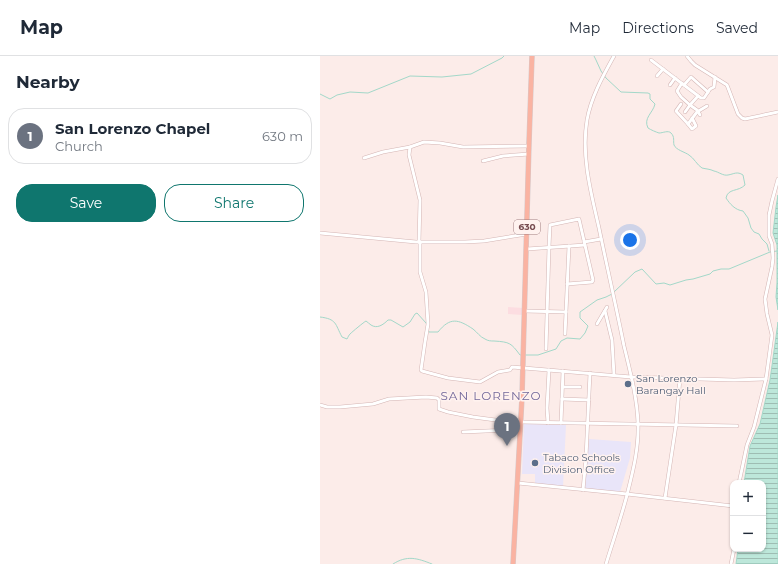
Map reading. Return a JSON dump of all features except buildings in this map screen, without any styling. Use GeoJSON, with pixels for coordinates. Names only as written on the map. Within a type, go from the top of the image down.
{"type":"FeatureCollection","features":[{"type":"Feature","properties":{"kind":"main road","name":"630"},"geometry":{"type":"LineString","coordinates":[[513,564],[524,355],[532,56]]}},
{"type":"Feature","properties":{"kind":"street"},"geometry":{"type":"LineString","coordinates":[[606,564],[621,519],[635,460],[638,440],[637,407],[613,291],[591,196],[585,150],[587,119],[595,94],[614,56]]}},
{"type":"Feature","properties":{"kind":"street"},"geometry":{"type":"LineString","coordinates":[[687,56],[696,65],[726,85],[738,114],[742,118],[778,112]]}},
{"type":"Feature","properties":{"kind":"street"},"geometry":{"type":"LineString","coordinates":[[651,60],[702,98],[704,98],[714,87],[715,77]]}},
{"type":"Feature","properties":{"kind":"street"},"geometry":{"type":"LineString","coordinates":[[657,76],[663,69]]}},
{"type":"Feature","properties":{"kind":"street"},"geometry":{"type":"LineString","coordinates":[[670,85],[675,78]]}},
{"type":"Feature","properties":{"kind":"street"},"geometry":{"type":"LineString","coordinates":[[699,113],[681,97],[677,91],[691,78],[708,92]]}},
{"type":"Feature","properties":{"kind":"street"},"geometry":{"type":"LineString","coordinates":[[685,112],[698,96]]}},
{"type":"Feature","properties":{"kind":"street"},"geometry":{"type":"LineString","coordinates":[[681,104],[675,112],[688,124],[691,130],[696,128],[692,118]]}},
{"type":"Feature","properties":{"kind":"street"},"geometry":{"type":"LineString","coordinates":[[688,124],[692,118],[707,106]]}},
{"type":"Feature","properties":{"kind":"street"},"geometry":{"type":"LineString","coordinates":[[364,158],[383,152],[410,147],[424,142],[445,143],[463,147],[529,146]]}},
{"type":"Feature","properties":{"kind":"street"},"geometry":{"type":"LineString","coordinates":[[410,147],[409,155],[420,200],[420,272],[426,292],[428,324],[422,371],[448,378],[480,382],[498,372],[510,370],[512,367],[631,377],[766,380]]}},
{"type":"Feature","properties":{"kind":"street"},"geometry":{"type":"LineString","coordinates":[[483,161],[503,156],[529,154]]}},
{"type":"Feature","properties":{"kind":"street"},"geometry":{"type":"LineString","coordinates":[[740,480],[766,380],[772,335],[765,300],[773,258],[772,244],[769,236],[769,215],[778,179]]}},
{"type":"Feature","properties":{"kind":"street"},"geometry":{"type":"LineString","coordinates":[[546,349],[550,225],[579,219],[593,280],[592,282],[568,284]]}},
{"type":"Feature","properties":{"kind":"street"},"geometry":{"type":"LineString","coordinates":[[320,233],[419,242],[484,241],[527,234]]}},
{"type":"Feature","properties":{"kind":"street"},"geometry":{"type":"LineString","coordinates":[[527,248],[569,246],[584,244],[601,239]]}},
{"type":"Feature","properties":{"kind":"street"},"geometry":{"type":"LineString","coordinates":[[565,334],[569,246]]}},
{"type":"Feature","properties":{"kind":"street"},"geometry":{"type":"LineString","coordinates":[[597,324],[607,307]]}},
{"type":"Feature","properties":{"kind":"street"},"geometry":{"type":"LineString","coordinates":[[525,311],[566,312]]}},
{"type":"Feature","properties":{"kind":"street"},"geometry":{"type":"LineString","coordinates":[[605,311],[612,340],[614,375]]}},
{"type":"Feature","properties":{"kind":"street"},"geometry":{"type":"LineString","coordinates":[[548,423],[547,408],[549,370]]}},
{"type":"Feature","properties":{"kind":"street"},"geometry":{"type":"LineString","coordinates":[[561,423],[563,371]]}},
{"type":"Feature","properties":{"kind":"street"},"geometry":{"type":"LineString","coordinates":[[583,490],[590,373]]}},
{"type":"Feature","properties":{"kind":"street"},"geometry":{"type":"LineString","coordinates":[[665,498],[676,425],[680,378]]}},
{"type":"Feature","properties":{"kind":"street"},"geometry":{"type":"LineString","coordinates":[[563,387],[580,386]]}},
{"type":"Feature","properties":{"kind":"street"},"geometry":{"type":"LineString","coordinates":[[320,406],[340,407],[368,404],[389,399],[426,397],[437,398],[439,400],[439,409],[494,420],[588,424],[737,426]]}},
{"type":"Feature","properties":{"kind":"street"},"geometry":{"type":"LineString","coordinates":[[562,399],[589,400]]}},
{"type":"Feature","properties":{"kind":"street"},"geometry":{"type":"LineString","coordinates":[[463,432],[520,431]]}},
{"type":"Feature","properties":{"kind":"street"},"geometry":{"type":"LineString","coordinates":[[518,483],[730,506]]}},
{"type":"Feature","properties":{"kind":"street"},"geometry":{"type":"LineString","coordinates":[[731,564],[733,552]]}},
{"type":"Feature","properties":{"kind":"shaded area"},"geometry":{"type":"Polygon","coordinates":[[[778,195],[778,310],[776,297],[777,245],[773,233],[778,195]]]}},
{"type":"Feature","properties":{"kind":"shaded area"},"geometry":{"type":"Polygon","coordinates":[[[508,307],[523,308],[522,315],[508,314],[508,307]]]}},
{"type":"Feature","properties":{"kind":"shaded area"},"geometry":{"type":"Polygon","coordinates":[[[778,322],[778,564],[736,564],[738,552],[766,552],[766,480],[744,480],[750,446],[760,424],[770,380],[778,322]]]}},
{"type":"Feature","properties":{"kind":"shaded area"},"geometry":{"type":"Polygon","coordinates":[[[524,424],[566,425],[563,487],[535,484],[535,474],[522,474],[524,424]]]}},
{"type":"Feature","properties":{"kind":"shaded area"},"geometry":{"type":"Polygon","coordinates":[[[589,439],[631,442],[630,458],[620,492],[585,489],[589,439]]]}},
{"type":"Feature","properties":{"kind":"waterway"},"geometry":{"type":"LineString","coordinates":[[320,94],[330,99],[337,95],[350,92],[368,93],[410,76],[442,77],[471,74],[504,56]]}},
{"type":"Feature","properties":{"kind":"waterway"},"geometry":{"type":"LineString","coordinates":[[594,56],[606,78],[621,92],[650,94],[650,99],[655,104],[647,118],[648,128],[659,133],[670,132],[673,136],[675,147],[691,156],[702,168],[724,175],[737,173],[743,175],[745,185],[739,189],[731,191],[726,198],[735,208],[743,211],[748,218],[751,228],[754,232],[759,234],[767,244],[769,251]]}},
{"type":"Feature","properties":{"kind":"waterway"},"geometry":{"type":"LineString","coordinates":[[614,292],[635,272],[642,269],[656,284],[664,283],[670,285],[710,274],[713,271],[729,269],[770,252],[777,251]]}},
{"type":"Feature","properties":{"kind":"waterway"},"geometry":{"type":"LineString","coordinates":[[525,355],[538,355],[556,349],[561,341],[567,338],[580,339],[588,326],[580,318],[580,312],[597,300],[612,294]]}},
{"type":"Feature","properties":{"kind":"waterway"},"geometry":{"type":"LineString","coordinates":[[320,317],[333,321],[342,337],[347,339],[350,334],[366,321],[375,327],[382,325],[388,320],[391,320],[403,327],[410,322],[417,313],[427,325]]}},
{"type":"Feature","properties":{"kind":"waterway"},"geometry":{"type":"LineString","coordinates":[[428,330],[429,332],[438,332],[442,327],[450,322],[454,321],[463,323],[487,340],[510,344],[520,355],[522,355]]}},
{"type":"Feature","properties":{"kind":"waterway"},"geometry":{"type":"LineString","coordinates":[[393,564],[408,558],[422,560],[432,564]]}},
{"type":"Feature","properties":{"kind":"place","name":"San Lorenzo Barangay Hall"},"geometry":{"type":"Point","coordinates":[628,384]}},
{"type":"Feature","properties":{"kind":"place","name":"San Lorenzo Chapel"},"geometry":{"type":"Point","coordinates":[507,446]}},
{"type":"Feature","properties":{"kind":"place","name":"Tabaco Schools Division Office"},"geometry":{"type":"Point","coordinates":[535,463]}},
{"type":"Feature","properties":{"kind":"district","name":"SAN LORENZO"},"geometry":{"type":"Point","coordinates":[491,396]}}]}
